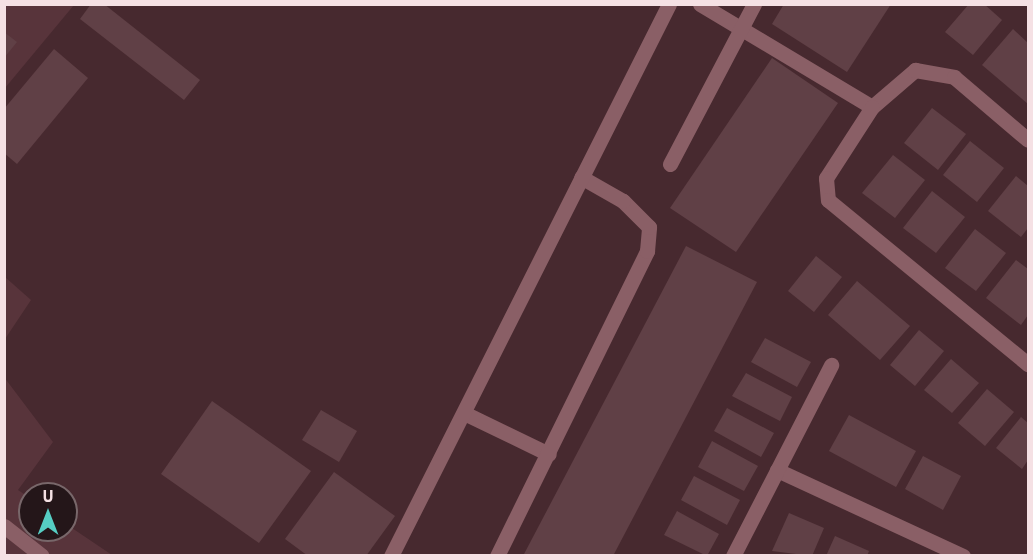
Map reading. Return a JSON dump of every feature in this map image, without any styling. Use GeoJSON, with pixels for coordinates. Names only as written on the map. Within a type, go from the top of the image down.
{"type":"FeatureCollection","features":[{"type":"Feature","properties":{"kind":"street"},"geometry":{"type":"LineString","coordinates":[[391,555],[669,4]]}},
{"type":"Feature","properties":{"kind":"street"},"geometry":{"type":"LineString","coordinates":[[700,4],[872,107]]}},
{"type":"Feature","properties":{"kind":"street"},"geometry":{"type":"LineString","coordinates":[[670,164],[743,30],[754,4]]}},
{"type":"Feature","properties":{"kind":"street"},"geometry":{"type":"LineString","coordinates":[[1029,140],[954,77],[931,70],[915,70],[872,107],[826,178],[828,200],[1029,364]]}},
{"type":"Feature","properties":{"kind":"street"},"geometry":{"type":"LineString","coordinates":[[497,555],[549,454],[647,250],[649,227],[623,201],[581,177]]}},
{"type":"Feature","properties":{"kind":"street"},"geometry":{"type":"LineString","coordinates":[[733,555],[831,365]]}},
{"type":"Feature","properties":{"kind":"street"},"geometry":{"type":"LineString","coordinates":[[464,413],[549,454]]}},
{"type":"Feature","properties":{"kind":"street"},"geometry":{"type":"LineString","coordinates":[[777,470],[963,555]]}},
{"type":"Feature","properties":{"kind":"street"},"geometry":{"type":"LineString","coordinates":[[4,526],[42,555]]}},
{"type":"Feature","properties":{"kind":"shaded area"},"geometry":{"type":"Polygon","coordinates":[[[5,5],[74,5],[5,88],[5,5]]]}},
{"type":"Feature","properties":{"kind":"shaded area"},"geometry":{"type":"Polygon","coordinates":[[[5,277],[31,300],[5,339],[5,277]]]}},
{"type":"Feature","properties":{"kind":"shaded area"},"geometry":{"type":"Polygon","coordinates":[[[4,377],[53,442],[24,482],[18,482],[18,542],[78,542],[78,532],[112,555],[5,555],[4,377]]]}},
{"type":"Feature","properties":{"kind":"building"},"geometry":{"type":"Polygon","coordinates":[[[91,4],[104,4],[200,80],[184,100],[80,19],[91,4]]]}},
{"type":"Feature","properties":{"kind":"building"},"geometry":{"type":"Polygon","coordinates":[[[784,4],[891,4],[847,72],[772,24],[784,4]]]}},
{"type":"Feature","properties":{"kind":"building"},"geometry":{"type":"Polygon","coordinates":[[[969,4],[984,4],[1002,20],[973,55],[945,32],[969,4]]]}},
{"type":"Feature","properties":{"kind":"building"},"geometry":{"type":"Polygon","coordinates":[[[1013,29],[1028,43],[1028,104],[982,65],[1013,29]]]}},
{"type":"Feature","properties":{"kind":"building"},"geometry":{"type":"Polygon","coordinates":[[[4,32],[17,42],[4,58],[4,32]]]}},
{"type":"Feature","properties":{"kind":"building"},"geometry":{"type":"Polygon","coordinates":[[[54,49],[88,78],[17,164],[4,153],[4,109],[54,49]]]}},
{"type":"Feature","properties":{"kind":"building"},"geometry":{"type":"Polygon","coordinates":[[[772,58],[838,103],[736,252],[670,208],[772,58]]]}},
{"type":"Feature","properties":{"kind":"building"},"geometry":{"type":"Polygon","coordinates":[[[932,108],[966,134],[938,170],[904,143],[932,108]]]}},
{"type":"Feature","properties":{"kind":"building"},"geometry":{"type":"Polygon","coordinates":[[[970,141],[1004,168],[977,202],[943,175],[970,141]]]}},
{"type":"Feature","properties":{"kind":"building"},"geometry":{"type":"Polygon","coordinates":[[[893,155],[925,180],[895,218],[862,193],[893,155]]]}},
{"type":"Feature","properties":{"kind":"building"},"geometry":{"type":"Polygon","coordinates":[[[1016,176],[1028,186],[1028,228],[1021,237],[988,211],[1016,176]]]}},
{"type":"Feature","properties":{"kind":"building"},"geometry":{"type":"Polygon","coordinates":[[[932,191],[965,217],[936,253],[903,228],[932,191]]]}},
{"type":"Feature","properties":{"kind":"building"},"geometry":{"type":"Polygon","coordinates":[[[975,229],[1006,253],[976,291],[945,268],[975,229]]]}},
{"type":"Feature","properties":{"kind":"building"},"geometry":{"type":"Polygon","coordinates":[[[686,246],[757,282],[613,556],[523,556],[686,246]]]}},
{"type":"Feature","properties":{"kind":"building"},"geometry":{"type":"Polygon","coordinates":[[[816,256],[842,277],[814,312],[788,291],[816,256]]]}},
{"type":"Feature","properties":{"kind":"building"},"geometry":{"type":"Polygon","coordinates":[[[1016,260],[1028,269],[1028,315],[1021,325],[986,298],[1016,260]]]}},
{"type":"Feature","properties":{"kind":"building"},"geometry":{"type":"Polygon","coordinates":[[[857,281],[910,326],[880,360],[828,315],[857,281]]]}},
{"type":"Feature","properties":{"kind":"building"},"geometry":{"type":"Polygon","coordinates":[[[919,330],[944,351],[915,386],[890,365],[919,330]]]}},
{"type":"Feature","properties":{"kind":"building"},"geometry":{"type":"Polygon","coordinates":[[[765,338],[811,362],[797,387],[751,362],[765,338]]]}},
{"type":"Feature","properties":{"kind":"building"},"geometry":{"type":"Polygon","coordinates":[[[951,359],[979,383],[952,413],[924,390],[951,359]]]}},
{"type":"Feature","properties":{"kind":"building"},"geometry":{"type":"Polygon","coordinates":[[[746,373],[792,397],[780,421],[732,396],[746,373]]]}},
{"type":"Feature","properties":{"kind":"building"},"geometry":{"type":"Polygon","coordinates":[[[987,389],[1014,412],[985,446],[958,423],[987,389]]]}},
{"type":"Feature","properties":{"kind":"building"},"geometry":{"type":"Polygon","coordinates":[[[212,401],[311,471],[259,543],[161,474],[212,401]]]}},
{"type":"Feature","properties":{"kind":"building"},"geometry":{"type":"Polygon","coordinates":[[[727,408],[774,433],[761,457],[714,431],[727,408]]]}},
{"type":"Feature","properties":{"kind":"building"},"geometry":{"type":"Polygon","coordinates":[[[321,410],[357,431],[339,462],[302,440],[321,410]]]}},
{"type":"Feature","properties":{"kind":"building"},"geometry":{"type":"Polygon","coordinates":[[[849,415],[916,451],[896,487],[829,451],[849,415]]]}},
{"type":"Feature","properties":{"kind":"building"},"geometry":{"type":"Polygon","coordinates":[[[1021,417],[1028,423],[1028,460],[1022,469],[996,448],[1021,417]]]}},
{"type":"Feature","properties":{"kind":"building"},"geometry":{"type":"Polygon","coordinates":[[[712,441],[758,466],[744,491],[698,467],[712,441]]]}},
{"type":"Feature","properties":{"kind":"building"},"geometry":{"type":"Polygon","coordinates":[[[923,456],[961,476],[943,510],[905,489],[923,456]]]}},
{"type":"Feature","properties":{"kind":"building"},"geometry":{"type":"Polygon","coordinates":[[[334,472],[395,516],[366,556],[308,556],[285,539],[334,472]]]}},
{"type":"Feature","properties":{"kind":"building"},"geometry":{"type":"Polygon","coordinates":[[[694,476],[740,500],[727,525],[681,500],[694,476]]]}},
{"type":"Feature","properties":{"kind":"building"},"geometry":{"type":"Polygon","coordinates":[[[677,511],[719,534],[707,556],[664,535],[677,511]]]}},
{"type":"Feature","properties":{"kind":"building"},"geometry":{"type":"Polygon","coordinates":[[[789,513],[824,528],[812,556],[772,551],[789,513]]]}},
{"type":"Feature","properties":{"kind":"building"},"geometry":{"type":"Polygon","coordinates":[[[835,536],[869,551],[867,556],[826,556],[835,536]]]}}]}
